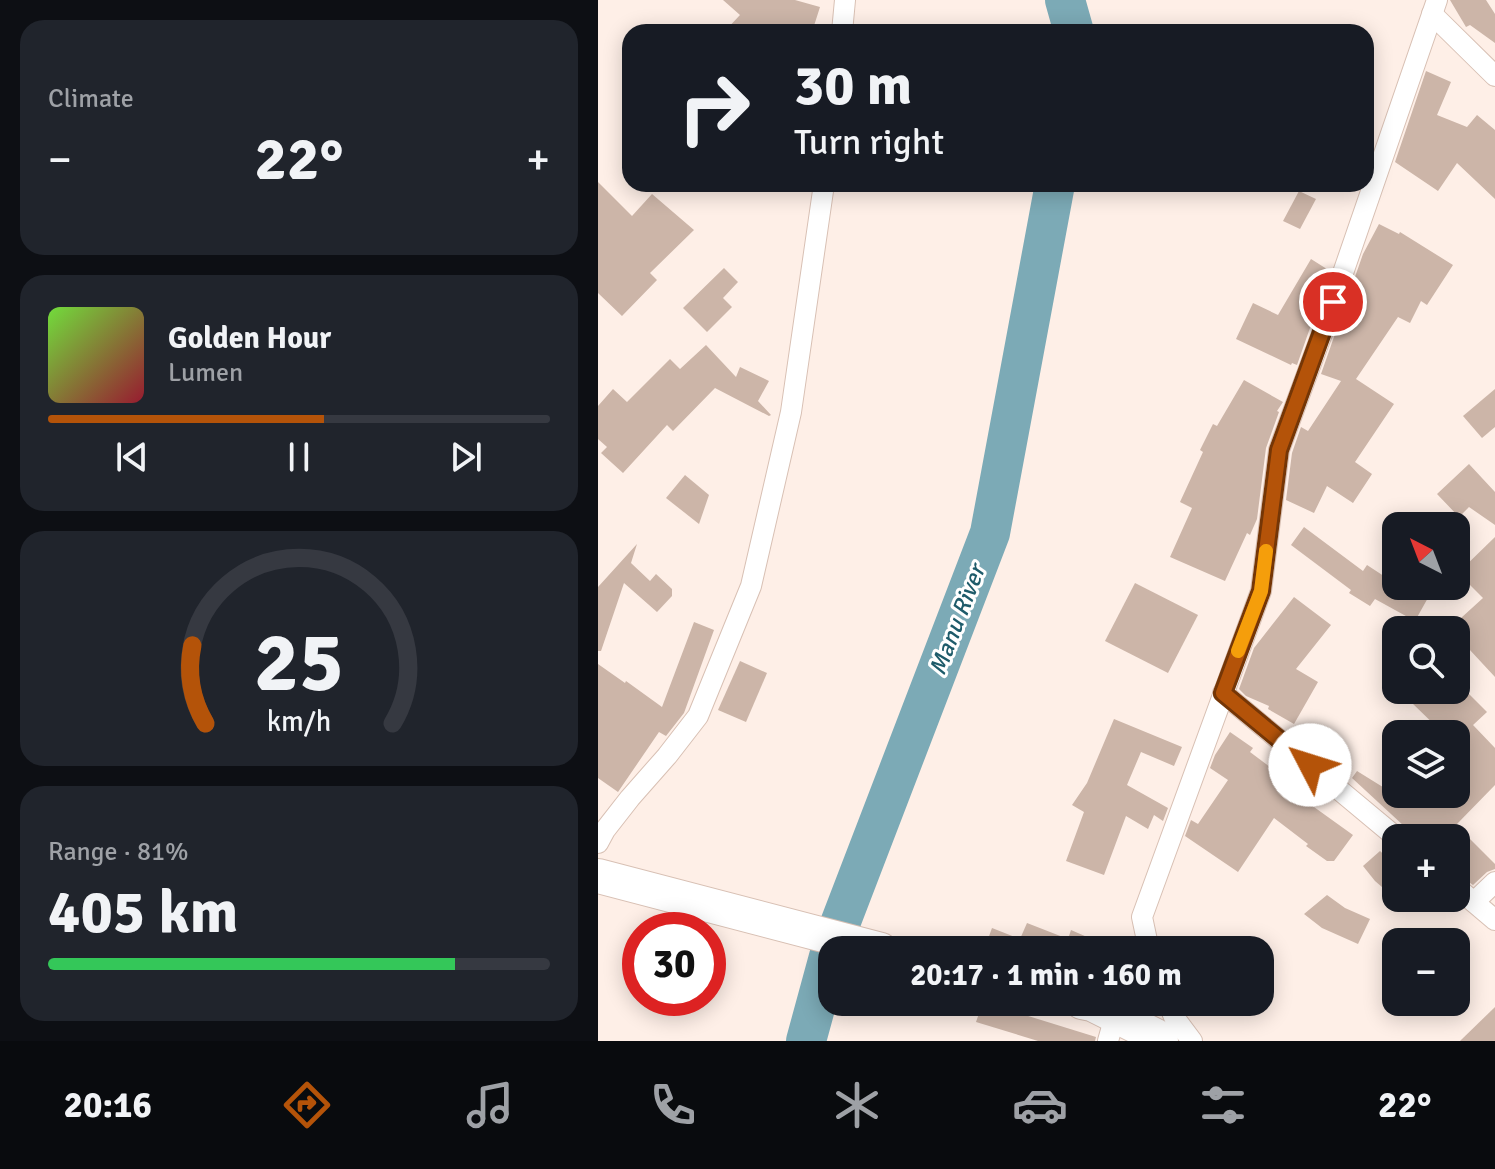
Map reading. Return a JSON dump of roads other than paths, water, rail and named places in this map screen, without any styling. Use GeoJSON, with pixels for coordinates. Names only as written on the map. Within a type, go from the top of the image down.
{"type":"FeatureCollection","features":[{"type":"Feature","properties":{"kind":"highway"},"geometry":{"type":"LineString","coordinates":[[609,879],[827,936]]}},
{"type":"Feature","properties":{"kind":"highway"},"geometry":{"type":"LineString","coordinates":[[1099,1016],[1156,1036],[1161,1041]]}},
{"type":"Feature","properties":{"kind":"street"},"geometry":{"type":"LineString","coordinates":[[843,24],[845,0]]}},
{"type":"Feature","properties":{"kind":"street"},"geometry":{"type":"LineString","coordinates":[[1374,183],[1435,7],[1495,76]]}},
{"type":"Feature","properties":{"kind":"street"},"geometry":{"type":"LineString","coordinates":[[598,843],[613,819],[698,716],[751,586],[791,412],[823,192]]}},
{"type":"Feature","properties":{"kind":"street"},"geometry":{"type":"LineString","coordinates":[[1146,936],[1142,917],[1261,591],[1279,450],[1371,192]]}},
{"type":"Feature","properties":{"kind":"street"},"geometry":{"type":"LineString","coordinates":[[1223,693],[1382,826]]}},
{"type":"Feature","properties":{"kind":"street"},"geometry":{"type":"LineString","coordinates":[[1474,902],[1495,882]]}},
{"type":"Feature","properties":{"kind":"street"},"geometry":{"type":"LineString","coordinates":[[1470,899],[1495,920]]}},
{"type":"Feature","properties":{"kind":"street"},"geometry":{"type":"LineString","coordinates":[[1174,1016],[1192,1041]]}},
{"type":"Feature","properties":{"kind":"waterway","name":"Manu River"},"geometry":{"type":"LineString","coordinates":[[1065,0],[1072,24]]}},
{"type":"Feature","properties":{"kind":"waterway","name":"Manu River"},"geometry":{"type":"LineString","coordinates":[[806,1041],[833,942],[990,533],[1054,192]]}}]}
